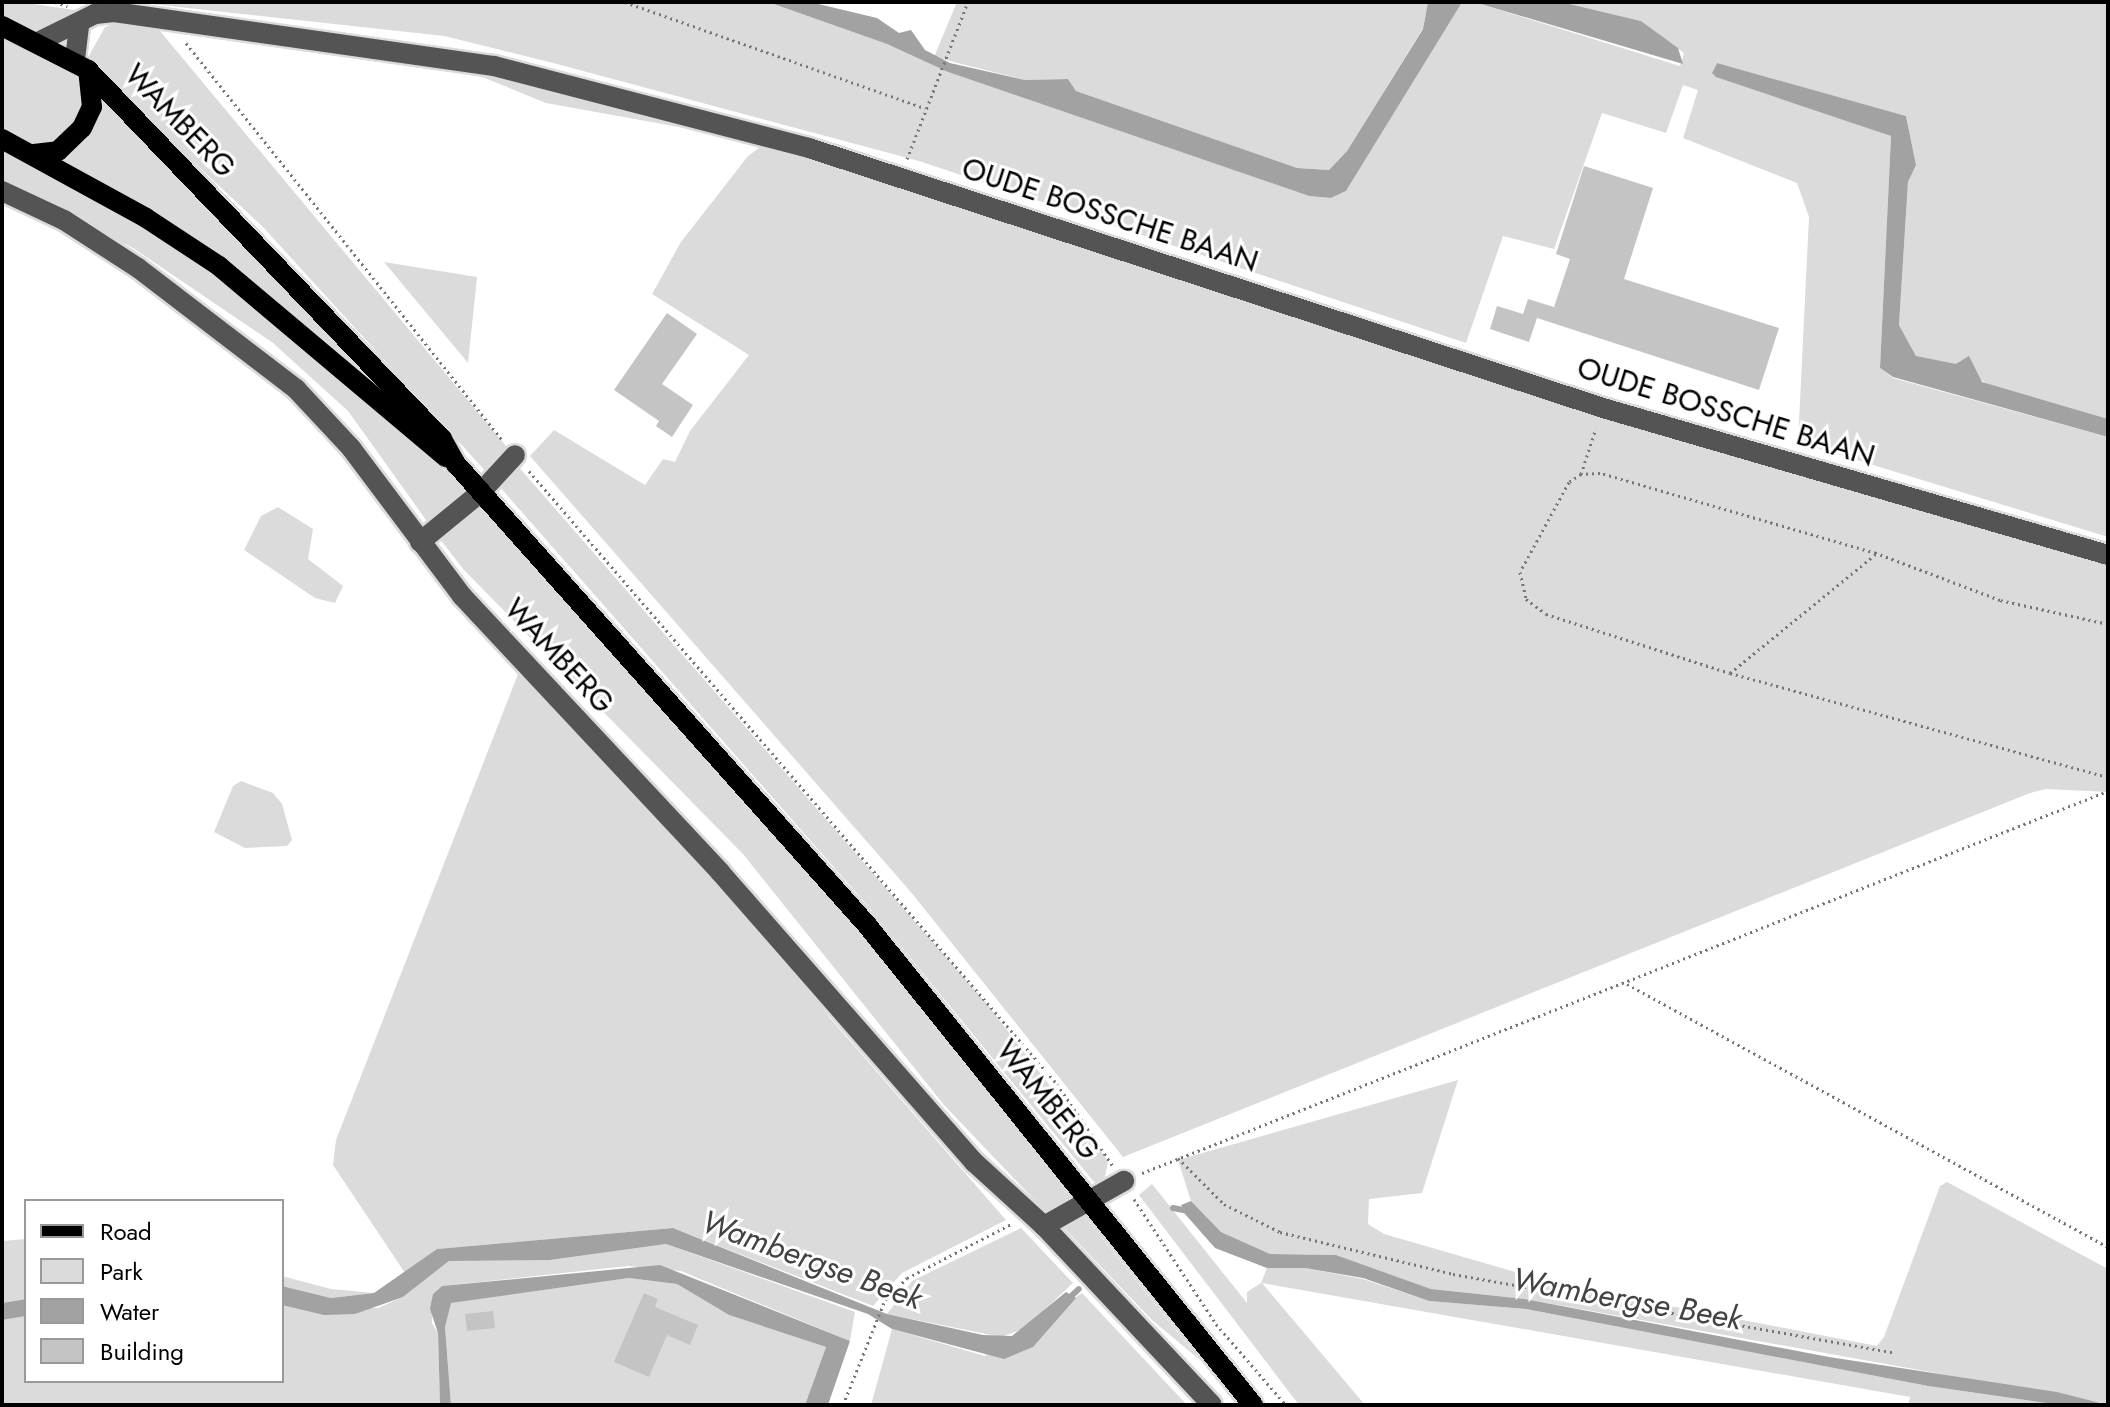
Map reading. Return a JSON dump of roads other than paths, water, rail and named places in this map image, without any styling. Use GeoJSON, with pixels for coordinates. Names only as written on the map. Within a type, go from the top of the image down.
{"type":"FeatureCollection","features":[{"type":"Feature","properties":{"kind":"main road","name":"WAMBERG"},"geometry":{"type":"LineString","coordinates":[[2,26],[82,64],[442,439],[456,464]]}},
{"type":"Feature","properties":{"kind":"main road"},"geometry":{"type":"LineString","coordinates":[[34,154],[58,151],[82,128],[92,107],[82,64]]}},
{"type":"Feature","properties":{"kind":"main road","name":"WAMBERG"},"geometry":{"type":"LineString","coordinates":[[2,139],[34,154],[219,266],[456,464],[867,925],[1089,1197],[1253,1405]]}},
{"type":"Feature","properties":{"kind":"street","name":"OUDE BOSSCHE BAAN"},"geometry":{"type":"LineString","coordinates":[[38,42],[95,14],[114,12],[494,66],[809,148],[1603,408],[2108,555]]}},
{"type":"Feature","properties":{"kind":"street"},"geometry":{"type":"LineString","coordinates":[[79,24],[82,64]]}},
{"type":"Feature","properties":{"kind":"street","name":"WAMBERG"},"geometry":{"type":"LineString","coordinates":[[2,191],[64,220],[138,268],[296,389],[351,448],[462,596],[720,872],[974,1162],[1037,1220],[1212,1405]]}},
{"type":"Feature","properties":{"kind":"street"},"geometry":{"type":"LineString","coordinates":[[420,542],[481,492],[515,455]]}},
{"type":"Feature","properties":{"kind":"street"},"geometry":{"type":"LineString","coordinates":[[1089,1197],[1124,1181]]}},
{"type":"Feature","properties":{"kind":"street","name":"WAMBERG"},"geometry":{"type":"LineString","coordinates":[[1037,1220],[1089,1197]]}},
{"type":"Feature","properties":{"kind":"water"},"geometry":{"type":"Polygon","coordinates":[[[768,2],[810,2],[877,18],[899,33],[911,30],[925,50],[950,63],[1025,80],[1068,79],[1076,91],[1297,168],[1329,170],[1347,151],[1423,29],[1428,2],[1472,2],[1461,4],[1346,191],[1331,198],[1309,196],[948,72],[887,44],[768,2]]]}},
{"type":"Feature","properties":{"kind":"water"},"geometry":{"type":"Polygon","coordinates":[[[1474,2],[1561,2],[1641,21],[1678,48],[1683,64],[1474,2]]]}},
{"type":"Feature","properties":{"kind":"water"},"geometry":{"type":"Polygon","coordinates":[[[1717,63],[1906,116],[1916,165],[1908,182],[1899,325],[1916,356],[1956,364],[1969,356],[1982,382],[2108,419],[2108,437],[1893,377],[1880,368],[1891,136],[1716,77],[1712,73],[1717,63]]]}},
{"type":"Feature","properties":{"kind":"water"},"geometry":{"type":"Polygon","coordinates":[[[1191,1201],[1221,1232],[1270,1254],[1336,1255],[1431,1289],[1525,1299],[1829,1357],[2057,1392],[2108,1405],[2060,1405],[1928,1386],[1526,1309],[1429,1301],[1363,1278],[1305,1268],[1267,1268],[1215,1248],[1185,1214],[1181,1205],[1191,1201]]]}},
{"type":"Feature","properties":{"kind":"water"},"geometry":{"type":"Polygon","coordinates":[[[673,1228],[887,1314],[983,1335],[1012,1336],[1066,1292],[1076,1298],[1033,1347],[1004,1359],[892,1329],[868,1314],[666,1244],[550,1260],[449,1261],[403,1297],[355,1314],[324,1315],[284,1305],[284,1286],[331,1298],[374,1293],[437,1249],[673,1228]]]}},
{"type":"Feature","properties":{"kind":"water"},"geometry":{"type":"Polygon","coordinates":[[[660,1265],[850,1341],[828,1405],[805,1405],[826,1347],[729,1315],[677,1284],[629,1278],[451,1303],[445,1327],[451,1405],[440,1405],[438,1333],[430,1309],[433,1294],[442,1286],[660,1265]]]}},
{"type":"Feature","properties":{"kind":"water"},"geometry":{"type":"Polygon","coordinates":[[[24,1299],[24,1316],[2,1320],[2,1303],[24,1299]]]}},
{"type":"Feature","properties":{"kind":"waterway","name":"Wambergse Beek"},"geometry":{"type":"LineString","coordinates":[[1173,1208],[1188,1211]]}},
{"type":"Feature","properties":{"kind":"waterway","name":"Wambergse Beek"},"geometry":{"type":"LineString","coordinates":[[1067,1300],[1079,1289]]}}]}
